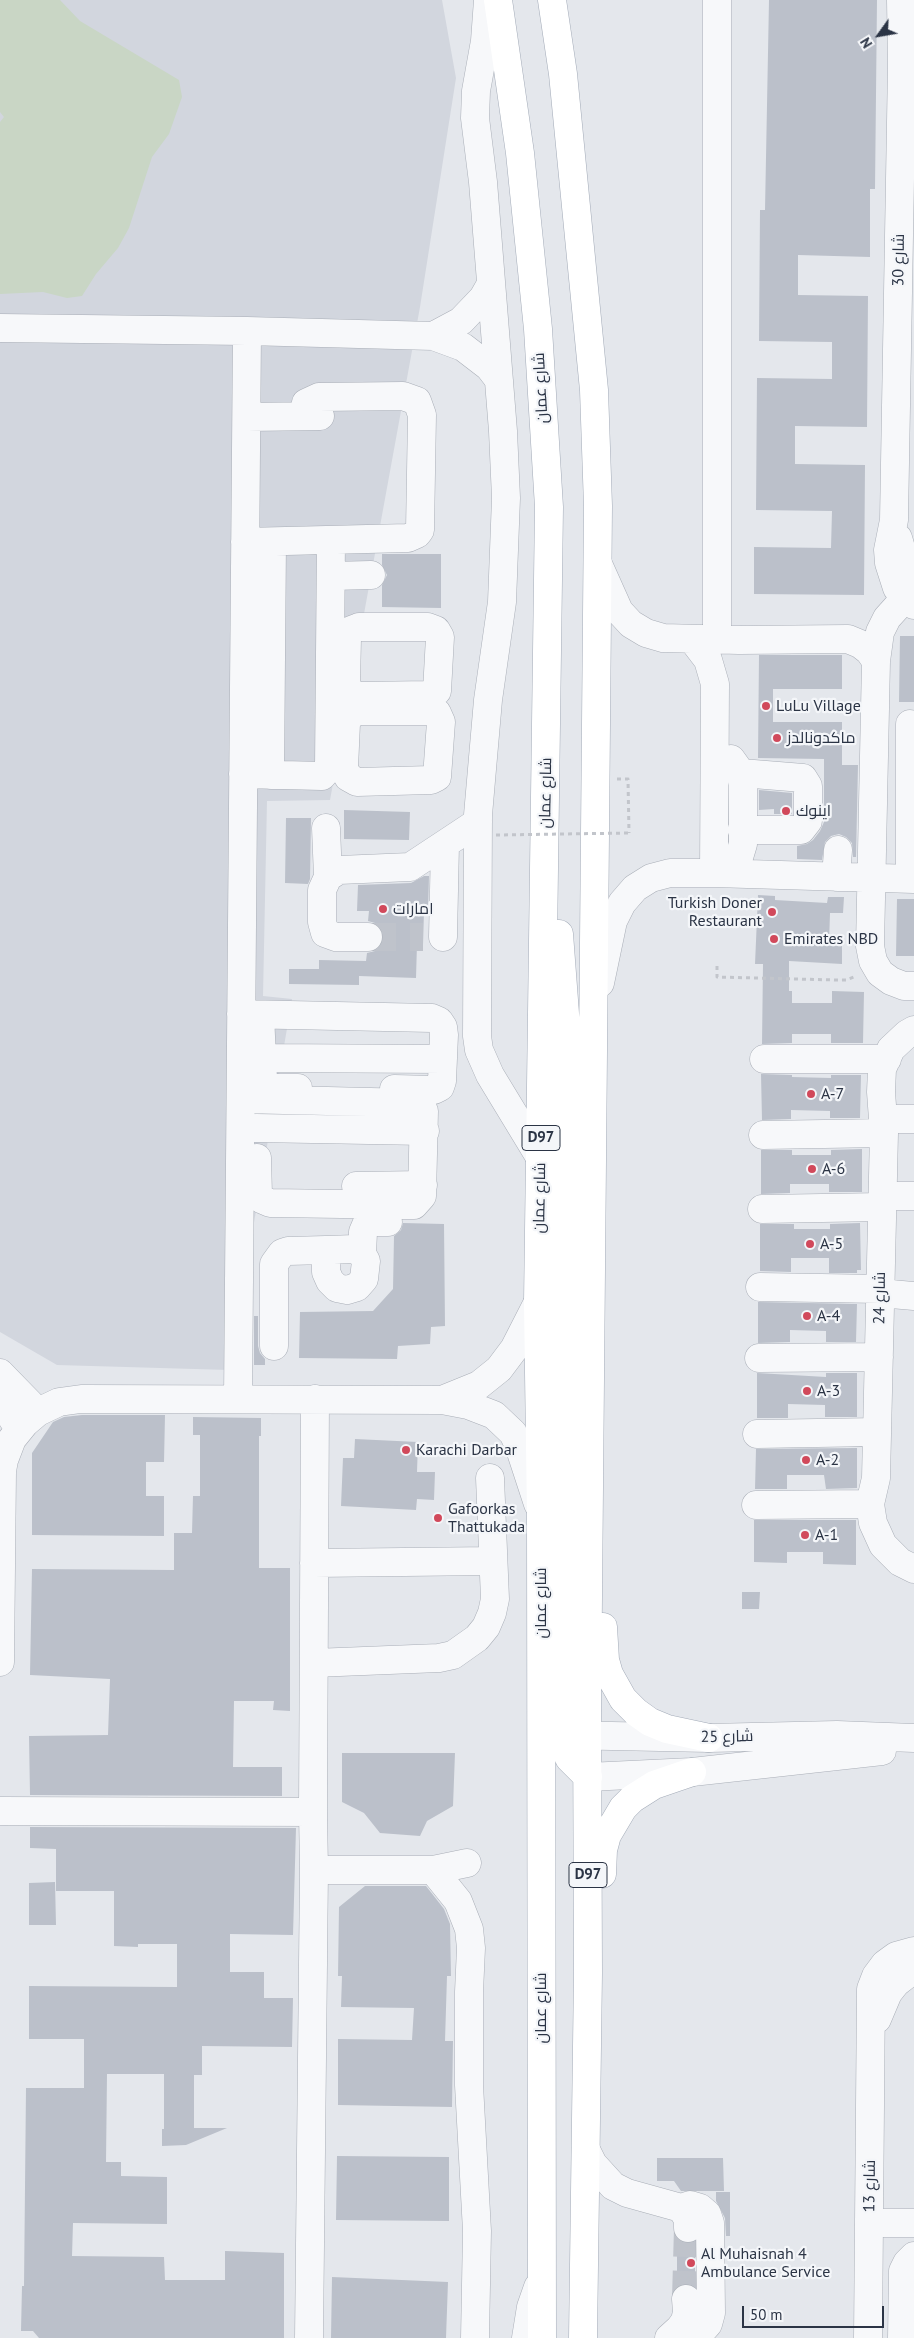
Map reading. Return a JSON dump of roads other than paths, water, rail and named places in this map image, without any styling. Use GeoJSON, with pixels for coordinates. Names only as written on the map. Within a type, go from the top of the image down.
{"type":"FeatureCollection","features":[{"type":"Feature","properties":{"kind":"main road","name":"شارع عمان"},"geometry":{"type":"LineString","coordinates":[[498,0],[520,152],[538,329],[549,507],[546,846],[538,1302],[541,1514],[563,1735]]}},
{"type":"Feature","properties":{"kind":"main road","name":"شارع عمان"},"geometry":{"type":"LineString","coordinates":[[542,2338],[542,2279],[563,1735],[588,1517],[598,564],[594,390],[563,74],[552,0]]}},
{"type":"Feature","properties":{"kind":"main road"},"geometry":{"type":"LineString","coordinates":[[546,846],[557,910],[568,1040],[563,1735],[569,1758],[588,1777]]}},
{"type":"Feature","properties":{"kind":"main road"},"geometry":{"type":"LineString","coordinates":[[588,1517],[599,1563],[605,1660],[615,1688],[636,1712],[650,1722],[667,1729],[709,1738]]}},
{"type":"Feature","properties":{"kind":"main road"},"geometry":{"type":"LineString","coordinates":[[588,1973],[600,1937],[603,1850],[614,1821],[623,1808],[643,1791],[692,1772]]}},
{"type":"Feature","properties":{"kind":"main road","name":"D97"},"geometry":{"type":"LineString","coordinates":[[583,2338],[588,1973],[588,1777]]}},
{"type":"Feature","properties":{"kind":"street"},"geometry":{"type":"LineString","coordinates":[[488,0],[485,41],[475,104],[505,464],[505,551],[502,602],[488,700],[487,828],[478,957],[477,1036],[479,1050],[490,1075],[541,1158]]}},
{"type":"Feature","properties":{"kind":"street"},"geometry":{"type":"LineString","coordinates":[[717,0],[716,640],[708,660],[713,672],[722,873]]}},
{"type":"Feature","properties":{"kind":"street","name":"شارع 30"},"geometry":{"type":"LineString","coordinates":[[902,0],[908,65],[906,344],[894,520],[888,550],[891,576],[911,593]]}},
{"type":"Feature","properties":{"kind":"street"},"geometry":{"type":"LineString","coordinates":[[433,336],[462,321],[484,298],[491,284]]}},
{"type":"Feature","properties":{"kind":"street"},"geometry":{"type":"LineString","coordinates":[[0,328],[247,331],[433,336],[463,347],[483,362],[499,380]]}},
{"type":"Feature","properties":{"kind":"street"},"geometry":{"type":"LineString","coordinates":[[247,331],[246,417],[259,542],[257,774],[251,1014],[252,1110],[258,1195],[270,1203],[414,1205],[422,1196],[425,1121],[420,1106],[413,1102],[252,1110]]}},
{"type":"Feature","properties":{"kind":"street"},"geometry":{"type":"LineString","coordinates":[[246,417],[303,416],[306,403],[312,398],[385,396],[411,397],[417,401],[422,415],[421,524],[417,534],[408,538],[259,542]]}},
{"type":"Feature","properties":{"kind":"street"},"geometry":{"type":"LineString","coordinates":[[257,774],[322,776],[329,768],[342,628],[331,576],[331,540]]}},
{"type":"Feature","properties":{"kind":"street"},"geometry":{"type":"LineString","coordinates":[[598,564],[619,611],[631,624],[646,633],[664,638],[716,640],[848,639],[864,647],[876,661]]}},
{"type":"Feature","properties":{"kind":"street"},"geometry":{"type":"LineString","coordinates":[[331,576],[371,575]]}},
{"type":"Feature","properties":{"kind":"street"},"geometry":{"type":"LineString","coordinates":[[911,593],[887,618],[880,632],[876,661],[870,946],[873,961],[880,972],[891,981],[904,986],[914,986]]}},
{"type":"Feature","properties":{"kind":"street"},"geometry":{"type":"LineString","coordinates":[[432,627],[439,633],[437,691],[430,695],[374,703],[354,695],[347,688],[347,638],[351,630],[342,628],[432,627]]}},
{"type":"Feature","properties":{"kind":"street"},"geometry":{"type":"LineString","coordinates":[[593,1012],[614,921],[622,903],[635,888],[651,878],[670,873],[722,873],[912,879],[912,724],[874,723]]}},
{"type":"Feature","properties":{"kind":"street"},"geometry":{"type":"LineString","coordinates":[[715,740],[741,773],[742,830],[740,854],[722,873]]}},
{"type":"Feature","properties":{"kind":"street"},"geometry":{"type":"LineString","coordinates":[[741,773],[803,778],[808,786],[808,821],[801,830],[742,830]]}},
{"type":"Feature","properties":{"kind":"street"},"geometry":{"type":"LineString","coordinates":[[326,828],[328,877],[322,890],[322,928],[330,936],[368,937]]}},
{"type":"Feature","properties":{"kind":"street"},"geometry":{"type":"LineString","coordinates":[[328,877],[340,870],[410,867],[445,844],[487,828]]}},
{"type":"Feature","properties":{"kind":"street"},"geometry":{"type":"LineString","coordinates":[[445,844],[433,937],[478,957]]}},
{"type":"Feature","properties":{"kind":"street"},"geometry":{"type":"LineString","coordinates":[[836,877],[838,850]]}},
{"type":"Feature","properties":{"kind":"street"},"geometry":{"type":"LineString","coordinates":[[251,1014],[432,1018],[439,1021],[443,1027],[443,1059],[261,1058],[251,1014]]}},
{"type":"Feature","properties":{"kind":"street"},"geometry":{"type":"LineString","coordinates":[[884,1126],[881,1092],[882,1070],[891,1050],[906,1034],[914,1030]]}},
{"type":"Feature","properties":{"kind":"street"},"geometry":{"type":"LineString","coordinates":[[884,1126],[894,1081],[903,1065],[914,1053]]}},
{"type":"Feature","properties":{"kind":"street"},"geometry":{"type":"LineString","coordinates":[[764,1059],[887,1059]]}},
{"type":"Feature","properties":{"kind":"street"},"geometry":{"type":"LineString","coordinates":[[238,1398],[239,1310],[252,1110]]}},
{"type":"Feature","properties":{"kind":"street"},"geometry":{"type":"LineString","coordinates":[[763,1135],[884,1126],[914,1119]]}},
{"type":"Feature","properties":{"kind":"street","name":"شارع 24"},"geometry":{"type":"LineString","coordinates":[[884,1126],[876,1478],[870,1504],[873,1522],[883,1545],[900,1562],[914,1569]]}},
{"type":"Feature","properties":{"kind":"street"},"geometry":{"type":"LineString","coordinates":[[762,1208],[882,1202],[914,1196]]}},
{"type":"Feature","properties":{"kind":"street"},"geometry":{"type":"LineString","coordinates":[[362,1254],[363,1232],[366,1225],[374,1222],[388,1222]]}},
{"type":"Feature","properties":{"kind":"street"},"geometry":{"type":"LineString","coordinates":[[274,1346],[274,1264],[277,1258],[288,1251],[326,1250],[355,1250],[362,1254],[366,1261],[364,1279],[357,1287],[347,1290],[337,1288],[330,1281],[326,1272],[326,1250]]}},
{"type":"Feature","properties":{"kind":"street"},"geometry":{"type":"LineString","coordinates":[[760,1287],[880,1297],[914,1296]]}},
{"type":"Feature","properties":{"kind":"street"},"geometry":{"type":"LineString","coordinates":[[880,1297],[914,1310]]}},
{"type":"Feature","properties":{"kind":"street"},"geometry":{"type":"LineString","coordinates":[[442,1400],[479,1385],[499,1369],[514,1349],[538,1302]]}},
{"type":"Feature","properties":{"kind":"street"},"geometry":{"type":"LineString","coordinates":[[239,1310],[274,1309]]}},
{"type":"Feature","properties":{"kind":"street"},"geometry":{"type":"LineString","coordinates":[[759,1358],[879,1357]]}},
{"type":"Feature","properties":{"kind":"street"},"geometry":{"type":"LineString","coordinates":[[0,1373],[28,1420]]}},
{"type":"Feature","properties":{"kind":"street"},"geometry":{"type":"LineString","coordinates":[[0,1662],[2,1471],[8,1449],[28,1420],[59,1402],[81,1399],[238,1398],[442,1400],[482,1408],[504,1423],[519,1446],[541,1514]]}},
{"type":"Feature","properties":{"kind":"street"},"geometry":{"type":"LineString","coordinates":[[0,1399],[28,1420]]}},
{"type":"Feature","properties":{"kind":"street"},"geometry":{"type":"LineString","coordinates":[[309,2338],[314,1870],[315,1399]]}},
{"type":"Feature","properties":{"kind":"street"},"geometry":{"type":"LineString","coordinates":[[757,1434],[877,1432]]}},
{"type":"Feature","properties":{"kind":"street"},"geometry":{"type":"LineString","coordinates":[[314,1663],[439,1658],[466,1648],[477,1638],[492,1613],[495,1599],[490,1478]]}},
{"type":"Feature","properties":{"kind":"street","name":"شارع 24"},"geometry":{"type":"LineString","coordinates":[[876,1478],[890,1520],[899,1536],[914,1549]]}},
{"type":"Feature","properties":{"kind":"street"},"geometry":{"type":"LineString","coordinates":[[756,1504],[870,1504]]}},
{"type":"Feature","properties":{"kind":"street"},"geometry":{"type":"LineString","coordinates":[[314,1563],[494,1561]]}},
{"type":"Feature","properties":{"kind":"street","name":"شارع 25"},"geometry":{"type":"LineString","coordinates":[[563,1735],[709,1738],[837,1735],[914,1738]]}},
{"type":"Feature","properties":{"kind":"street","name":"شارع 25"},"geometry":{"type":"LineString","coordinates":[[588,1777],[692,1772],[914,1747]]}},
{"type":"Feature","properties":{"kind":"street"},"geometry":{"type":"LineString","coordinates":[[0,1811],[313,1812]]}},
{"type":"Feature","properties":{"kind":"street"},"geometry":{"type":"LineString","coordinates":[[314,1870],[433,1870],[467,1864]]}},
{"type":"Feature","properties":{"kind":"street"},"geometry":{"type":"LineString","coordinates":[[433,1870],[458,1902],[469,1928],[471,1948],[469,2085],[477,2231],[475,2338]]}},
{"type":"Feature","properties":{"kind":"street","name":"شارع 13"},"geometry":{"type":"LineString","coordinates":[[868,2338],[871,1996],[876,1976],[885,1964],[896,1956],[914,1951]]}},
{"type":"Feature","properties":{"kind":"street","name":"شارع 13"},"geometry":{"type":"LineString","coordinates":[[871,2034],[888,1993],[896,1983],[914,1969]]}},
{"type":"Feature","properties":{"kind":"street"},"geometry":{"type":"LineString","coordinates":[[586,2150],[592,2164],[613,2186],[684,2218],[690,2205],[700,2208],[707,2214],[710,2223],[711,2313],[708,2324],[700,2333],[689,2338]]}},
{"type":"Feature","properties":{"kind":"street"},"geometry":{"type":"LineString","coordinates":[[869,2223],[914,2223]]}},
{"type":"Feature","properties":{"kind":"street"},"geometry":{"type":"LineString","coordinates":[[902,2338],[903,2271],[907,2263],[914,2256]]}},
{"type":"Feature","properties":{"kind":"street"},"geometry":{"type":"LineString","coordinates":[[526,2338],[531,2307],[542,2279]]}},
{"type":"Feature","properties":{"kind":"street"},"geometry":{"type":"LineString","coordinates":[[669,2338],[685,2321],[687,2312],[686,2299]]}},
{"type":"Feature","properties":{"kind":"tunnel"},"geometry":{"type":"LineString","coordinates":[[368,937],[423,937]]}},
{"type":"Feature","properties":{"kind":"tunnel"},"geometry":{"type":"LineString","coordinates":[[686,2299],[688,2228]]}},
{"type":"Feature","properties":{"kind":"place","name":"LuLu Village"},"geometry":{"type":"Point","coordinates":[766,706]}},
{"type":"Feature","properties":{"kind":"place","name":"ماكدونالدز"},"geometry":{"type":"Point","coordinates":[777,738]}},
{"type":"Feature","properties":{"kind":"place","name":"اينوك"},"geometry":{"type":"Point","coordinates":[786,811]}},
{"type":"Feature","properties":{"kind":"place","name":"امارات"},"geometry":{"type":"Point","coordinates":[383,909]}},
{"type":"Feature","properties":{"kind":"place","name":"Turkish Doner Restaurant"},"geometry":{"type":"Point","coordinates":[772,912]}},
{"type":"Feature","properties":{"kind":"place","name":"Emirates NBD"},"geometry":{"type":"Point","coordinates":[774,939]}},
{"type":"Feature","properties":{"kind":"place","name":"A-7"},"geometry":{"type":"Point","coordinates":[811,1094]}},
{"type":"Feature","properties":{"kind":"place","name":"A-6"},"geometry":{"type":"Point","coordinates":[812,1169]}},
{"type":"Feature","properties":{"kind":"place","name":"A-5"},"geometry":{"type":"Point","coordinates":[810,1244]}},
{"type":"Feature","properties":{"kind":"place","name":"A-4"},"geometry":{"type":"Point","coordinates":[807,1316]}},
{"type":"Feature","properties":{"kind":"place","name":"A-3"},"geometry":{"type":"Point","coordinates":[807,1391]}},
{"type":"Feature","properties":{"kind":"place","name":"Karachi Darbar"},"geometry":{"type":"Point","coordinates":[406,1450]}},
{"type":"Feature","properties":{"kind":"place","name":"A-2"},"geometry":{"type":"Point","coordinates":[806,1460]}},
{"type":"Feature","properties":{"kind":"place","name":"Gafoorkas Thattukada"},"geometry":{"type":"Point","coordinates":[438,1518]}},
{"type":"Feature","properties":{"kind":"place","name":"A-1"},"geometry":{"type":"Point","coordinates":[805,1535]}},
{"type":"Feature","properties":{"kind":"place","name":"Al Muhaisnah 4 Ambulance Service"},"geometry":{"type":"Point","coordinates":[691,2263]}}]}
